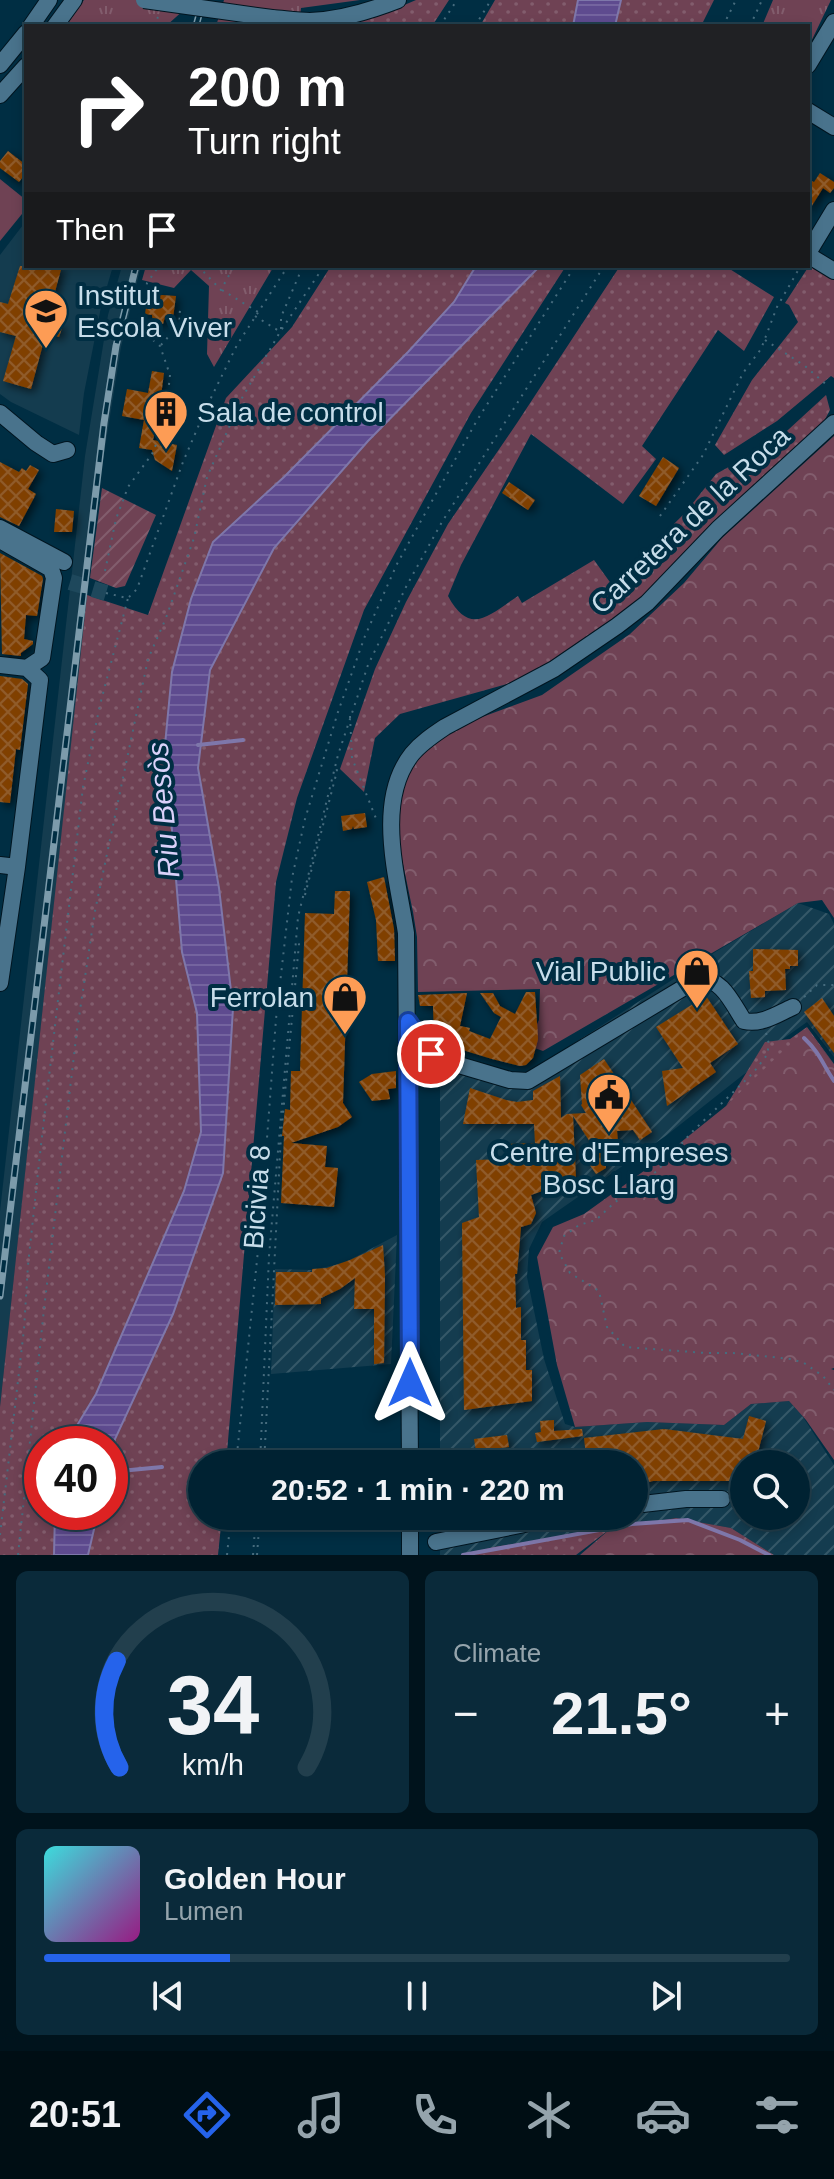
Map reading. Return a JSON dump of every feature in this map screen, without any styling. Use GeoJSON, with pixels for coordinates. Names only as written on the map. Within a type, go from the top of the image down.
{"type":"FeatureCollection","features":[{"type":"Feature","properties":{"kind":"street"},"geometry":{"type":"LineString","coordinates":[[32,24],[49,0]]}},
{"type":"Feature","properties":{"kind":"street"},"geometry":{"type":"LineString","coordinates":[[56,24],[74,0]]}},
{"type":"Feature","properties":{"kind":"street"},"geometry":{"type":"LineString","coordinates":[[144,0],[317,23],[362,13],[398,0]]}},
{"type":"Feature","properties":{"kind":"street"},"geometry":{"type":"LineString","coordinates":[[810,62],[834,22]]}},
{"type":"Feature","properties":{"kind":"street"},"geometry":{"type":"LineString","coordinates":[[0,65],[24,35]]}},
{"type":"Feature","properties":{"kind":"street"},"geometry":{"type":"LineString","coordinates":[[0,95],[24,68]]}},
{"type":"Feature","properties":{"kind":"street"},"geometry":{"type":"LineString","coordinates":[[810,112],[834,127]]}},
{"type":"Feature","properties":{"kind":"street"},"geometry":{"type":"LineString","coordinates":[[810,251],[834,210]]}},
{"type":"Feature","properties":{"kind":"street"},"geometry":{"type":"LineString","coordinates":[[810,255],[834,271]]}},
{"type":"Feature","properties":{"kind":"street"},"geometry":{"type":"LineString","coordinates":[[0,413],[53,454],[67,450]]}},
{"type":"Feature","properties":{"kind":"street","name":"Carretera de la Roca"},"geometry":{"type":"LineString","coordinates":[[410,1450],[406,933],[394,856],[391,806],[397,780],[413,753],[429,738],[554,669],[647,603],[748,499],[834,423]]}},
{"type":"Feature","properties":{"kind":"street"},"geometry":{"type":"LineString","coordinates":[[0,528],[59,573]]}},
{"type":"Feature","properties":{"kind":"street"},"geometry":{"type":"LineString","coordinates":[[0,540],[59,573]]}},
{"type":"Feature","properties":{"kind":"street"},"geometry":{"type":"LineString","coordinates":[[27,668],[42,658],[59,573]]}},
{"type":"Feature","properties":{"kind":"street"},"geometry":{"type":"LineString","coordinates":[[0,665],[27,668],[40,680],[9,866],[0,983]]}},
{"type":"Feature","properties":{"kind":"street"},"geometry":{"type":"LineString","coordinates":[[408,1021],[434,1058],[510,1080],[528,1081],[698,979],[708,978],[720,985],[744,1021],[753,1023],[793,1007]]}},
{"type":"Feature","properties":{"kind":"street"},"geometry":{"type":"LineString","coordinates":[[648,1503],[722,1499]]}},
{"type":"Feature","properties":{"kind":"street"},"geometry":{"type":"LineString","coordinates":[[410,1530],[410,1555]]}},
{"type":"Feature","properties":{"kind":"street"},"geometry":{"type":"LineString","coordinates":[[436,1542],[495,1530]]}},
{"type":"Feature","properties":{"kind":"path"},"geometry":{"type":"LineString","coordinates":[[441,24],[457,0]]}},
{"type":"Feature","properties":{"kind":"path"},"geometry":{"type":"LineString","coordinates":[[476,24],[491,0]]}},
{"type":"Feature","properties":{"kind":"path"},"geometry":{"type":"LineString","coordinates":[[724,24],[736,0]]}},
{"type":"Feature","properties":{"kind":"path"},"geometry":{"type":"LineString","coordinates":[[751,24],[762,0]]}},
{"type":"Feature","properties":{"kind":"path"},"geometry":{"type":"LineString","coordinates":[[105,571],[116,519],[128,487],[152,454],[165,423],[170,375],[160,346],[140,329],[147,283],[158,268]]}},
{"type":"Feature","properties":{"kind":"path"},"geometry":{"type":"LineString","coordinates":[[200,268],[221,290],[258,312]]}},
{"type":"Feature","properties":{"kind":"path"},"geometry":{"type":"LineString","coordinates":[[221,290],[233,268]]}},
{"type":"Feature","properties":{"kind":"path"},"geometry":{"type":"LineString","coordinates":[[0,1535],[83,787],[100,705],[128,598],[137,589],[183,462],[237,345],[287,268]]}},
{"type":"Feature","properties":{"kind":"path"},"geometry":{"type":"LineString","coordinates":[[281,331],[281,317],[302,268]]}},
{"type":"Feature","properties":{"kind":"path"},"geometry":{"type":"LineString","coordinates":[[18,1555],[77,1030],[95,911],[148,659],[194,538],[207,477],[242,398],[323,268]]}},
{"type":"Feature","properties":{"kind":"path"},"geometry":{"type":"LineString","coordinates":[[237,1450],[260,1231],[276,1019],[292,878],[305,819],[360,649],[397,564],[476,422],[574,268]]}},
{"type":"Feature","properties":{"kind":"path"},"geometry":{"type":"LineString","coordinates":[[262,1450],[269,1256],[297,933],[302,900],[307,892],[350,714],[368,665],[442,522],[603,268]]}},
{"type":"Feature","properties":{"kind":"path"},"geometry":{"type":"LineString","coordinates":[[660,516],[703,455],[743,373],[761,349],[777,307],[800,268]]}},
{"type":"Feature","properties":{"kind":"path"},"geometry":{"type":"LineString","coordinates":[[160,346],[178,326],[181,312],[174,311]]}},
{"type":"Feature","properties":{"kind":"path"},"geometry":{"type":"LineString","coordinates":[[255,316],[281,331]]}},
{"type":"Feature","properties":{"kind":"path"},"geometry":{"type":"LineString","coordinates":[[764,340],[805,366],[828,386]]}},
{"type":"Feature","properties":{"kind":"path"},"geometry":{"type":"LineString","coordinates":[[106,593],[128,598]]}},
{"type":"Feature","properties":{"kind":"path"},"geometry":{"type":"LineString","coordinates":[[350,714],[352,758],[379,828]]}},
{"type":"Feature","properties":{"kind":"path"},"geometry":{"type":"LineString","coordinates":[[793,1007],[817,985],[834,985]]}},
{"type":"Feature","properties":{"kind":"path"},"geometry":{"type":"LineString","coordinates":[[760,1021],[769,1044],[767,1055],[753,1073],[657,1171],[596,1220],[579,1225],[564,1236],[559,1253],[570,1273],[599,1291],[607,1327],[620,1343],[630,1349],[791,1359],[804,1363],[823,1376],[834,1390]]}},
{"type":"Feature","properties":{"kind":"path"},"geometry":{"type":"LineString","coordinates":[[227,1555],[230,1530]]}},
{"type":"Feature","properties":{"kind":"path"},"geometry":{"type":"LineString","coordinates":[[255,1555],[257,1530]]}},
{"type":"Feature","properties":{"kind":"shaded area"},"geometry":{"type":"Polygon","coordinates":[[[578,0],[621,0],[615,24],[573,24],[578,0]]]}},
{"type":"Feature","properties":{"kind":"shaded area","name":"Institut Escola Viver"},"geometry":{"type":"Polygon","coordinates":[[[24,224],[24,268],[112,268],[101,307],[79,435],[0,394],[0,255],[24,224]]]}},
{"type":"Feature","properties":{"kind":"shaded area"},"geometry":{"type":"Polygon","coordinates":[[[121,268],[141,268],[121,347],[100,479],[0,1407],[0,1211],[85,456],[108,315],[121,268]]]}},
{"type":"Feature","properties":{"kind":"shaded area"},"geometry":{"type":"Polygon","coordinates":[[[475,268],[538,268],[368,441],[274,548],[210,670],[198,768],[219,888],[233,1008],[223,1173],[173,1314],[121,1426],[77,1426],[96,1394],[184,1191],[201,1132],[197,1013],[182,952],[165,745],[172,672],[191,599],[213,542],[284,477],[454,302],[475,268]]]}},
{"type":"Feature","properties":{"kind":"shaded area"},"geometry":{"type":"Polygon","coordinates":[[[798,903],[829,914],[834,924],[834,1057],[807,1022],[773,1046],[758,1063],[667,1135],[542,1222],[529,1249],[527,1277],[544,1359],[565,1424],[575,1427],[647,1422],[724,1425],[751,1404],[789,1401],[834,1465],[834,1555],[774,1555],[734,1530],[810,1530],[810,1450],[730,1450],[730,1528],[676,1518],[648,1522],[648,1450],[440,1450],[440,1052],[507,1072],[528,1073],[717,951],[798,903]]]}},
{"type":"Feature","properties":{"kind":"shaded area"},"geometry":{"type":"Polygon","coordinates":[[[397,1235],[391,1364],[271,1374],[275,1269],[312,1270],[344,1263],[397,1235]]]}},
{"type":"Feature","properties":{"kind":"shaded area"},"geometry":{"type":"Polygon","coordinates":[[[55,1530],[94,1530],[88,1555],[54,1555],[55,1530]]]}},
{"type":"Feature","properties":{"kind":"shaded area"},"geometry":{"type":"Polygon","coordinates":[[[440,1530],[601,1530],[463,1555],[440,1555],[440,1530]]]}},
{"type":"Feature","properties":{"kind":"green space"},"geometry":{"type":"Polygon","coordinates":[[[84,0],[195,0],[168,24],[67,24],[84,0]]]}},
{"type":"Feature","properties":{"kind":"green space"},"geometry":{"type":"Polygon","coordinates":[[[224,0],[360,0],[301,8],[299,24],[217,24],[224,0]]]}},
{"type":"Feature","properties":{"kind":"green space"},"geometry":{"type":"Polygon","coordinates":[[[416,0],[449,0],[433,24],[337,24],[381,15],[416,0]]]}},
{"type":"Feature","properties":{"kind":"green space"},"geometry":{"type":"Polygon","coordinates":[[[495,0],[578,0],[573,24],[481,24],[495,0]]]}},
{"type":"Feature","properties":{"kind":"green space"},"geometry":{"type":"Polygon","coordinates":[[[621,0],[714,0],[702,24],[615,24],[621,0]]]}},
{"type":"Feature","properties":{"kind":"green space"},"geometry":{"type":"Polygon","coordinates":[[[773,0],[831,0],[810,44],[810,24],[763,24],[773,0]]]}},
{"type":"Feature","properties":{"kind":"green space"},"geometry":{"type":"Polygon","coordinates":[[[0,179],[24,198],[24,211],[0,241],[0,179]]]}},
{"type":"Feature","properties":{"kind":"green space"},"geometry":{"type":"Polygon","coordinates":[[[810,267],[834,280],[834,378],[831,376],[777,421],[724,455],[715,445],[752,380],[798,322],[785,303],[810,267]]]}},
{"type":"Feature","properties":{"kind":"green space"},"geometry":{"type":"Polygon","coordinates":[[[145,268],[273,268],[214,367],[207,354],[209,286],[191,270],[174,288],[142,280],[145,268]]]}},
{"type":"Feature","properties":{"kind":"green space"},"geometry":{"type":"Polygon","coordinates":[[[330,268],[475,268],[454,302],[408,352],[284,477],[213,542],[191,599],[172,672],[165,745],[182,952],[197,1013],[201,1132],[184,1191],[96,1394],[77,1426],[24,1426],[24,1530],[55,1530],[54,1555],[0,1555],[0,1407],[87,595],[148,615],[226,398],[292,327],[330,268]]]}},
{"type":"Feature","properties":{"kind":"green space"},"geometry":{"type":"Polygon","coordinates":[[[538,268],[565,268],[471,413],[364,610],[297,798],[276,882],[227,1450],[188,1450],[188,1530],[221,1530],[218,1555],[88,1555],[94,1530],[128,1530],[128,1426],[121,1426],[173,1314],[233,1008],[219,888],[198,768],[210,670],[274,548],[368,441],[538,268]]]}},
{"type":"Feature","properties":{"kind":"green space"},"geometry":{"type":"Polygon","coordinates":[[[619,268],[728,268],[774,297],[744,351],[718,330],[642,446],[656,459],[623,504],[531,434],[461,565],[448,596],[456,609],[472,619],[489,615],[518,596],[522,603],[594,560],[612,585],[685,513],[716,474],[776,441],[826,395],[830,410],[822,425],[719,517],[642,600],[537,671],[507,684],[400,714],[375,738],[364,792],[340,769],[375,669],[406,602],[448,524],[619,268]]]}},
{"type":"Feature","properties":{"kind":"green space"},"geometry":{"type":"Polygon","coordinates":[[[834,436],[834,918],[822,900],[798,903],[543,1051],[526,1045],[539,1020],[540,989],[418,992],[417,937],[398,840],[400,759],[414,742],[542,695],[630,634],[684,583],[722,538],[834,436]]]}},
{"type":"Feature","properties":{"kind":"green space"},"geometry":{"type":"Polygon","coordinates":[[[102,488],[156,515],[125,586],[116,588],[90,578],[102,488]]]}},
{"type":"Feature","properties":{"kind":"green space"},"geometry":{"type":"Polygon","coordinates":[[[807,1027],[834,1064],[808,1031],[726,1106],[765,1042],[790,1039],[807,1027]]]}},
{"type":"Feature","properties":{"kind":"green space"},"geometry":{"type":"Polygon","coordinates":[[[808,1030],[834,1064],[834,1368],[831,1369],[834,1370],[834,1460],[789,1401],[751,1404],[724,1425],[647,1422],[575,1427],[557,1365],[537,1257],[553,1227],[584,1214],[655,1163],[726,1106],[808,1030]]]}},
{"type":"Feature","properties":{"kind":"green space"},"geometry":{"type":"Polygon","coordinates":[[[676,1518],[730,1528],[774,1555],[580,1555],[609,1530],[648,1530],[648,1523],[676,1518]]]}},
{"type":"Feature","properties":{"kind":"green space"},"geometry":{"type":"Polygon","coordinates":[[[609,1530],[576,1555],[463,1555],[494,1547],[609,1530]]]}},
{"type":"Feature","properties":{"kind":"building"},"geometry":{"type":"Polygon","coordinates":[[[8,151],[24,163],[24,176],[19,182],[0,168],[0,161],[8,151]]]}},
{"type":"Feature","properties":{"kind":"building"},"geometry":{"type":"Polygon","coordinates":[[[820,173],[834,182],[834,188],[830,193],[823,188],[810,209],[810,180],[814,182],[820,173]]]}},
{"type":"Feature","properties":{"kind":"building"},"geometry":{"type":"Polygon","coordinates":[[[20,266],[61,268],[47,321],[63,325],[59,337],[46,333],[31,389],[3,381],[16,336],[0,332],[0,302],[8,304],[20,266]]]}},
{"type":"Feature","properties":{"kind":"building"},"geometry":{"type":"Polygon","coordinates":[[[148,294],[176,296],[173,318],[165,317],[163,324],[153,322],[152,315],[145,314],[148,294]]]}},
{"type":"Feature","properties":{"kind":"building"},"geometry":{"type":"Polygon","coordinates":[[[152,371],[164,373],[163,397],[153,440],[177,445],[172,471],[155,460],[152,450],[139,448],[144,420],[122,416],[127,389],[148,393],[152,371]]]}},
{"type":"Feature","properties":{"kind":"building"},"geometry":{"type":"Polygon","coordinates":[[[663,457],[679,468],[656,506],[639,496],[663,457]]]}},
{"type":"Feature","properties":{"kind":"building"},"geometry":{"type":"Polygon","coordinates":[[[0,462],[19,472],[22,468],[26,471],[30,465],[39,470],[28,489],[36,494],[19,526],[0,517],[0,462]]]}},
{"type":"Feature","properties":{"kind":"building"},"geometry":{"type":"Polygon","coordinates":[[[509,482],[535,500],[528,510],[502,493],[509,482]]]}},
{"type":"Feature","properties":{"kind":"building"},"geometry":{"type":"Polygon","coordinates":[[[56,509],[74,511],[72,532],[54,532],[56,509]]]}},
{"type":"Feature","properties":{"kind":"building"},"geometry":{"type":"Polygon","coordinates":[[[0,553],[43,579],[37,616],[26,615],[24,639],[33,641],[33,644],[21,656],[2,654],[0,553]]]}},
{"type":"Feature","properties":{"kind":"building"},"geometry":{"type":"Polygon","coordinates":[[[0,676],[22,679],[28,684],[10,803],[0,802],[0,676]]]}},
{"type":"Feature","properties":{"kind":"building"},"geometry":{"type":"Polygon","coordinates":[[[365,813],[367,827],[354,829],[353,826],[343,831],[341,816],[365,813]]]}},
{"type":"Feature","properties":{"kind":"building"},"geometry":{"type":"Polygon","coordinates":[[[384,877],[394,929],[395,961],[378,961],[376,920],[367,882],[384,877]]]}},
{"type":"Feature","properties":{"kind":"building"},"geometry":{"type":"Polygon","coordinates":[[[335,891],[350,891],[343,1103],[352,1117],[338,1127],[291,1143],[327,1146],[325,1167],[338,1168],[334,1207],[281,1203],[285,1109],[290,1110],[291,1071],[300,1071],[305,913],[334,914],[335,891]]]}},
{"type":"Feature","properties":{"kind":"building"},"geometry":{"type":"Polygon","coordinates":[[[753,949],[798,950],[798,966],[785,969],[786,990],[765,991],[765,997],[751,998],[749,971],[753,971],[753,949]]]}},
{"type":"Feature","properties":{"kind":"building"},"geometry":{"type":"Polygon","coordinates":[[[526,992],[535,992],[538,1039],[533,1058],[520,1066],[438,1044],[434,1039],[433,1006],[420,1006],[418,995],[467,993],[460,1026],[490,1039],[501,1017],[494,1013],[480,993],[493,993],[500,1006],[515,1014],[526,992]]]}},
{"type":"Feature","properties":{"kind":"building"},"geometry":{"type":"Polygon","coordinates":[[[706,996],[738,1044],[710,1063],[716,1072],[667,1106],[662,1071],[683,1068],[656,1027],[706,996]]]}},
{"type":"Feature","properties":{"kind":"building"},"geometry":{"type":"Polygon","coordinates":[[[822,998],[834,1016],[834,1053],[804,1012],[822,998]]]}},
{"type":"Feature","properties":{"kind":"building"},"geometry":{"type":"Polygon","coordinates":[[[604,1059],[652,1132],[640,1140],[633,1130],[617,1131],[618,1142],[603,1144],[606,1168],[596,1174],[585,1158],[596,1151],[573,1116],[576,1179],[531,1195],[536,1213],[531,1224],[521,1227],[515,1274],[516,1308],[521,1307],[521,1340],[526,1340],[526,1370],[532,1370],[532,1401],[464,1410],[462,1223],[479,1217],[476,1160],[507,1159],[507,1144],[535,1143],[534,1124],[463,1124],[470,1088],[506,1100],[533,1100],[533,1091],[560,1076],[561,1118],[567,1114],[586,1113],[581,1105],[580,1075],[604,1059]]]}},
{"type":"Feature","properties":{"kind":"building"},"geometry":{"type":"Polygon","coordinates":[[[396,1071],[396,1088],[388,1089],[390,1099],[372,1101],[359,1082],[372,1074],[396,1071]]]}},
{"type":"Feature","properties":{"kind":"building"},"geometry":{"type":"Polygon","coordinates":[[[383,1245],[384,1363],[374,1364],[374,1309],[354,1309],[355,1278],[321,1298],[321,1304],[275,1305],[276,1272],[312,1272],[312,1269],[327,1268],[383,1245]]]}},
{"type":"Feature","properties":{"kind":"building"},"geometry":{"type":"Polygon","coordinates":[[[749,1416],[766,1421],[759,1450],[730,1450],[730,1481],[648,1482],[648,1450],[585,1450],[584,1438],[664,1429],[743,1439],[749,1416]]]}},
{"type":"Feature","properties":{"kind":"building"},"geometry":{"type":"Polygon","coordinates":[[[554,1420],[554,1431],[582,1429],[583,1436],[537,1442],[535,1433],[541,1432],[540,1421],[554,1420]]]}},
{"type":"Feature","properties":{"kind":"building"},"geometry":{"type":"Polygon","coordinates":[[[507,1435],[509,1447],[476,1450],[474,1439],[507,1435]]]}},
{"type":"Feature","properties":{"kind":"waterway"},"geometry":{"type":"LineString","coordinates":[[198,745],[243,740]]}},
{"type":"Feature","properties":{"kind":"waterway"},"geometry":{"type":"LineString","coordinates":[[804,1038],[834,1081]]}},
{"type":"Feature","properties":{"kind":"waterway"},"geometry":{"type":"LineString","coordinates":[[128,1470],[162,1467]]}},
{"type":"Feature","properties":{"kind":"waterway"},"geometry":{"type":"LineString","coordinates":[[463,1555],[632,1524],[688,1520],[769,1555]]}},
{"type":"Feature","properties":{"kind":"tunnel"},"geometry":{"type":"LineString","coordinates":[[70,582],[106,593]]}},
{"type":"Feature","properties":{"kind":"railway"},"geometry":{"type":"LineString","coordinates":[[197,24],[203,0]]}},
{"type":"Feature","properties":{"kind":"railway"},"geometry":{"type":"LineString","coordinates":[[0,1296],[104,423],[116,346],[136,268]]}},
{"type":"Feature","properties":{"kind":"place","name":"Institut Escola Viver"},"geometry":{"type":"Point","coordinates":[46,350]}},
{"type":"Feature","properties":{"kind":"place","name":"Sala de control"},"geometry":{"type":"Point","coordinates":[166,451]}},
{"type":"Feature","properties":{"kind":"place","name":"Vial Public"},"geometry":{"type":"Point","coordinates":[697,1010]}},
{"type":"Feature","properties":{"kind":"place","name":"Ferrolan"},"geometry":{"type":"Point","coordinates":[345,1036]}},
{"type":"Feature","properties":{"kind":"place","name":"Centre d'Empreses Bosc Llarg"},"geometry":{"type":"Point","coordinates":[609,1134]}},
{"type":"Feature","properties":{"kind":"route"},"geometry":{"type":"LineString","coordinates":[[410,1383],[408,1021],[431,1054]]}},
{"type":"Feature","properties":{"kind":"water label","name":"Riu Besòs"},"geometry":{"type":"Point","coordinates":[163,810]}}]}
